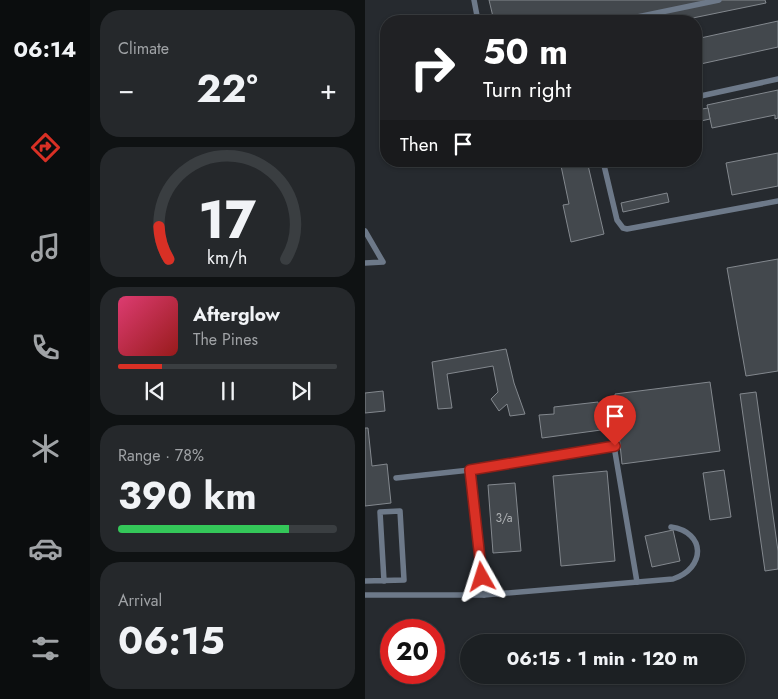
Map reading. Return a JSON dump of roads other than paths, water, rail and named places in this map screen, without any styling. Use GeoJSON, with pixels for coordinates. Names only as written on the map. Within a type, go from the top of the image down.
{"type":"FeatureCollection","features":[{"type":"Feature","properties":{"kind":"lane"},"geometry":{"type":"LineString","coordinates":[[474,0],[477,15]]}},
{"type":"Feature","properties":{"kind":"lane"},"geometry":{"type":"LineString","coordinates":[[647,15],[719,0]]}},
{"type":"Feature","properties":{"kind":"lane"},"geometry":{"type":"LineString","coordinates":[[702,96],[778,79]]}},
{"type":"Feature","properties":{"kind":"lane"},"geometry":{"type":"LineString","coordinates":[[604,167],[617,220],[623,228],[627,229],[778,201]]}},
{"type":"Feature","properties":{"kind":"lane"},"geometry":{"type":"LineString","coordinates":[[365,231],[383,262],[365,263]]}},
{"type":"Feature","properties":{"kind":"lane"},"geometry":{"type":"LineString","coordinates":[[396,478],[470,470],[615,446],[637,582]]}},
{"type":"Feature","properties":{"kind":"lane"},"geometry":{"type":"LineString","coordinates":[[470,470],[484,595]]}},
{"type":"Feature","properties":{"kind":"lane"},"geometry":{"type":"LineString","coordinates":[[365,580],[384,581],[404,580],[400,511],[380,512],[384,581]]}},
{"type":"Feature","properties":{"kind":"lane"},"geometry":{"type":"LineString","coordinates":[[365,595],[484,595],[679,577],[691,570],[696,563],[697,551],[693,537],[681,528],[671,527]]}}]}
